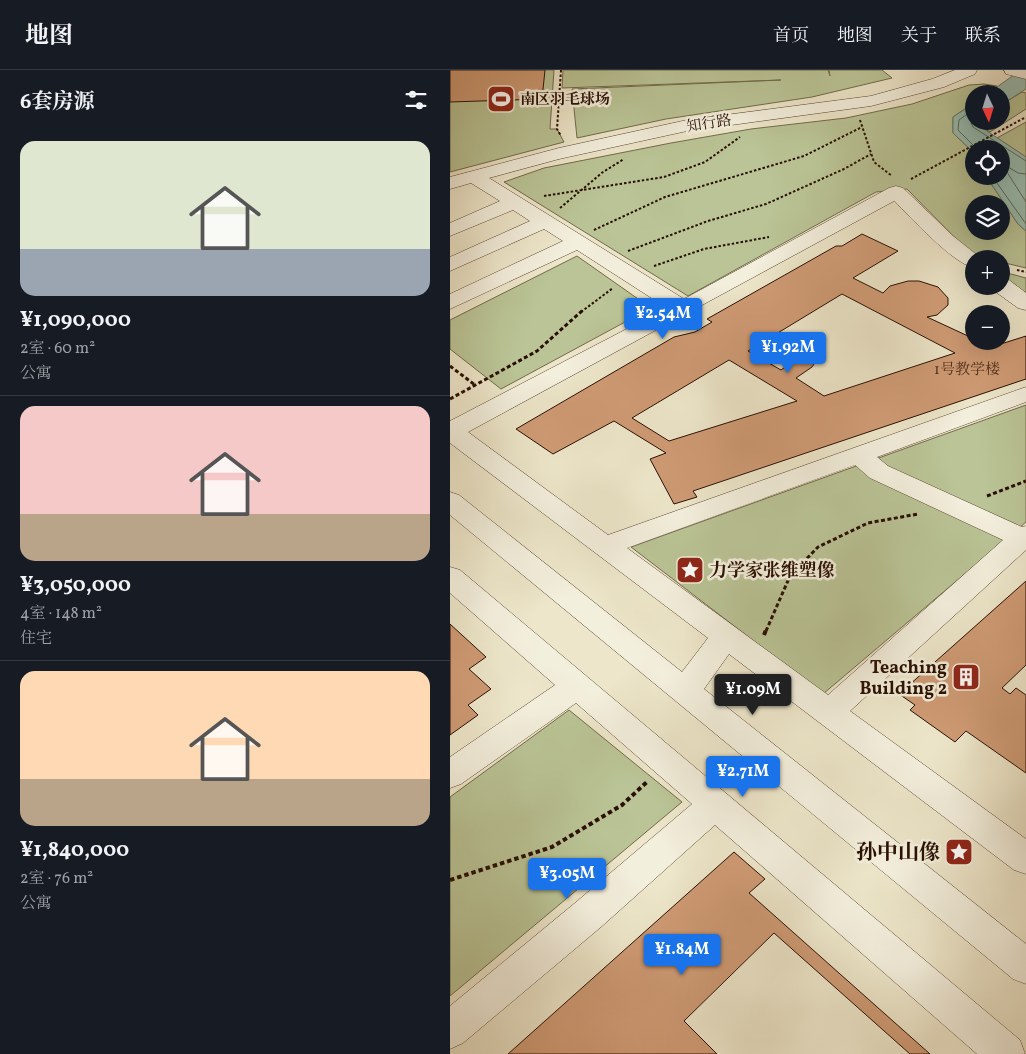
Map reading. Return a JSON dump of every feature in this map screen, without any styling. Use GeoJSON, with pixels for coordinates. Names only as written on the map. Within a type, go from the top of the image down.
{"type":"FeatureCollection","features":[{"type":"Feature","properties":{"kind":"street","name":"知行路"},"geometry":{"type":"LineString","coordinates":[[450,183],[569,150],[693,125],[856,104],[916,90],[970,70]]}},
{"type":"Feature","properties":{"kind":"street"},"geometry":{"type":"LineString","coordinates":[[1012,70],[1026,74]]}},
{"type":"Feature","properties":{"kind":"street"},"geometry":{"type":"LineString","coordinates":[[473,176],[683,308]]}},
{"type":"Feature","properties":{"kind":"street"},"geometry":{"type":"LineString","coordinates":[[965,255],[946,240],[899,188],[683,308],[450,431],[1026,859]]}},
{"type":"Feature","properties":{"kind":"street"},"geometry":{"type":"LineString","coordinates":[[450,230],[515,202]]}},
{"type":"Feature","properties":{"kind":"street"},"geometry":{"type":"LineString","coordinates":[[450,265],[544,222]]}},
{"type":"Feature","properties":{"kind":"street"},"geometry":{"type":"LineString","coordinates":[[450,302],[578,242]]}},
{"type":"Feature","properties":{"kind":"street"},"geometry":{"type":"LineString","coordinates":[[1010,291],[1026,303]]}},
{"type":"Feature","properties":{"kind":"street"},"geometry":{"type":"LineString","coordinates":[[605,546],[1026,394]]}},
{"type":"Feature","properties":{"kind":"street"},"geometry":{"type":"LineString","coordinates":[[828,712],[1024,537],[953,508],[879,472],[860,455]]}},
{"type":"Feature","properties":{"kind":"street"},"geometry":{"type":"LineString","coordinates":[[450,500],[1026,967]]}},
{"type":"Feature","properties":{"kind":"street"},"geometry":{"type":"LineString","coordinates":[[450,578],[1006,1054]]}},
{"type":"Feature","properties":{"kind":"street"},"geometry":{"type":"LineString","coordinates":[[685,691],[726,636]]}},
{"type":"Feature","properties":{"kind":"street"},"geometry":{"type":"LineString","coordinates":[[450,774],[577,686]]}},
{"type":"Feature","properties":{"kind":"street"},"geometry":{"type":"LineString","coordinates":[[450,1030],[588,915],[714,805]]}},
{"type":"Feature","properties":{"kind":"path"},"geometry":{"type":"LineString","coordinates":[[561,70],[557,129],[569,150]]}},
{"type":"Feature","properties":{"kind":"path"},"geometry":{"type":"LineString","coordinates":[[856,104],[874,162],[899,188],[1026,118]]}},
{"type":"Feature","properties":{"kind":"path"},"geometry":{"type":"LineString","coordinates":[[515,202],[664,177],[705,162],[729,146],[744,133],[750,117]]}},
{"type":"Feature","properties":{"kind":"path"},"geometry":{"type":"LineString","coordinates":[[578,242],[589,233],[665,197],[804,156],[862,127]]}},
{"type":"Feature","properties":{"kind":"path"},"geometry":{"type":"LineString","coordinates":[[606,259],[708,222],[766,204],[844,169],[871,154]]}},
{"type":"Feature","properties":{"kind":"path"},"geometry":{"type":"LineString","coordinates":[[544,222],[603,172],[628,158]]}},
{"type":"Feature","properties":{"kind":"path"},"geometry":{"type":"LineString","coordinates":[[450,399],[537,351],[603,294],[649,268],[704,248],[790,235],[814,235]]}},
{"type":"Feature","properties":{"kind":"path"},"geometry":{"type":"LineString","coordinates":[[450,366],[476,386]]}},
{"type":"Feature","properties":{"kind":"path"},"geometry":{"type":"LineString","coordinates":[[755,658],[773,611],[790,576],[818,547],[868,522],[953,508],[1026,481]]}},
{"type":"Feature","properties":{"kind":"path"},"geometry":{"type":"LineString","coordinates":[[450,880],[552,847],[622,805],[667,764]]}},
{"type":"Feature","properties":{"kind":"green space","name":"南区羽毛球场"},"geometry":{"type":"Polygon","coordinates":[[[450,70],[554,70],[550,129],[557,129],[564,142],[450,172],[450,70]]]}},
{"type":"Feature","properties":{"kind":"green space"},"geometry":{"type":"Polygon","coordinates":[[[563,70],[828,70],[830,76],[829,70],[882,70],[892,78],[812,97],[666,119],[577,138],[572,89],[781,80],[562,88],[563,70]]]}},
{"type":"Feature","properties":{"kind":"green space"},"geometry":{"type":"Polygon","coordinates":[[[965,86],[965,109],[953,117],[953,133],[965,144],[965,185],[992,185],[999,195],[965,195],[965,240],[1010,240],[1010,212],[1018,224],[1026,231],[1026,268],[1010,264],[1010,250],[967,250],[907,189],[876,192],[688,296],[504,182],[544,168],[671,143],[751,129],[846,118],[912,104],[965,86]]]}},
{"type":"Feature","properties":{"kind":"green space"},"geometry":{"type":"Polygon","coordinates":[[[1022,92],[1026,93],[1026,109],[1010,119],[1010,99],[1022,92]]]}},
{"type":"Feature","properties":{"kind":"green space"},"geometry":{"type":"Polygon","coordinates":[[[1026,122],[1026,157],[1010,147],[1010,140],[1000,140],[997,138],[1026,122]]]}},
{"type":"Feature","properties":{"kind":"green space"},"geometry":{"type":"Polygon","coordinates":[[[577,256],[651,308],[501,389],[450,349],[450,320],[577,256]]]}},
{"type":"Feature","properties":{"kind":"green space"},"geometry":{"type":"Polygon","coordinates":[[[1010,274],[1026,278],[1026,297],[1010,288],[1010,274]]]}},
{"type":"Feature","properties":{"kind":"green space"},"geometry":{"type":"Polygon","coordinates":[[[1026,405],[1026,522],[823,694],[631,547],[1026,405]]]}},
{"type":"Feature","properties":{"kind":"green space"},"geometry":{"type":"Polygon","coordinates":[[[569,710],[682,802],[450,996],[450,797],[569,710]]]}},
{"type":"Feature","properties":{"kind":"water"},"geometry":{"type":"Polygon","coordinates":[[[1021,70],[1026,70],[1026,89],[1010,99],[1010,85],[1000,85],[1021,70]]]}},
{"type":"Feature","properties":{"kind":"water"},"geometry":{"type":"Polygon","coordinates":[[[965,109],[965,130],[986,130],[1000,140],[965,140],[965,144],[953,133],[953,117],[965,109]]]}},
{"type":"Feature","properties":{"kind":"water"},"geometry":{"type":"Polygon","coordinates":[[[1010,146],[1026,157],[1026,231],[1018,224],[1010,212],[1010,195],[999,195],[992,185],[1010,185],[1010,146]]]}},
{"type":"Feature","properties":{"kind":"building"},"geometry":{"type":"Polygon","coordinates":[[[450,70],[545,70],[542,99],[450,102],[450,70]]]}},
{"type":"Feature","properties":{"kind":"building"},"geometry":{"type":"Polygon","coordinates":[[[862,234],[898,251],[853,278],[883,293],[890,286],[908,281],[919,281],[938,287],[948,298],[948,305],[937,315],[927,317],[965,335],[965,350],[1010,350],[1010,341],[1026,336],[1026,379],[693,491],[697,497],[674,504],[650,459],[666,453],[614,421],[553,454],[516,429],[674,337],[695,332],[712,322],[707,319],[836,246],[842,246],[862,234]],[[842,294],[748,351],[781,370],[801,358],[812,360],[814,364],[812,367],[796,378],[824,396],[955,353],[842,294]],[[729,360],[632,418],[669,441],[797,401],[729,360]]]}},
{"type":"Feature","properties":{"kind":"building","name":"Teaching Building 2"},"geometry":{"type":"Polygon","coordinates":[[[1026,581],[1026,665],[1002,688],[1010,694],[1016,688],[1026,695],[1026,773],[966,731],[955,742],[910,710],[915,705],[899,694],[1026,581]]]}},
{"type":"Feature","properties":{"kind":"building"},"geometry":{"type":"Polygon","coordinates":[[[450,624],[486,657],[469,669],[491,689],[468,705],[478,715],[450,735],[450,624]]]}},
{"type":"Feature","properties":{"kind":"building"},"geometry":{"type":"Polygon","coordinates":[[[734,852],[765,879],[749,893],[930,1054],[910,1054],[774,933],[684,1021],[717,1054],[508,1054],[734,852]]]}},
{"type":"Feature","properties":{"kind":"place","name":"南区羽毛球场"},"geometry":{"type":"Point","coordinates":[501,99]}},
{"type":"Feature","properties":{"kind":"place","name":"力学家张维塑像"},"geometry":{"type":"Point","coordinates":[690,570]}},
{"type":"Feature","properties":{"kind":"place","name":"Teaching Building 2"},"geometry":{"type":"Point","coordinates":[966,677]}},
{"type":"Feature","properties":{"kind":"place","name":"孙中山像"},"geometry":{"type":"Point","coordinates":[959,852]}}]}
